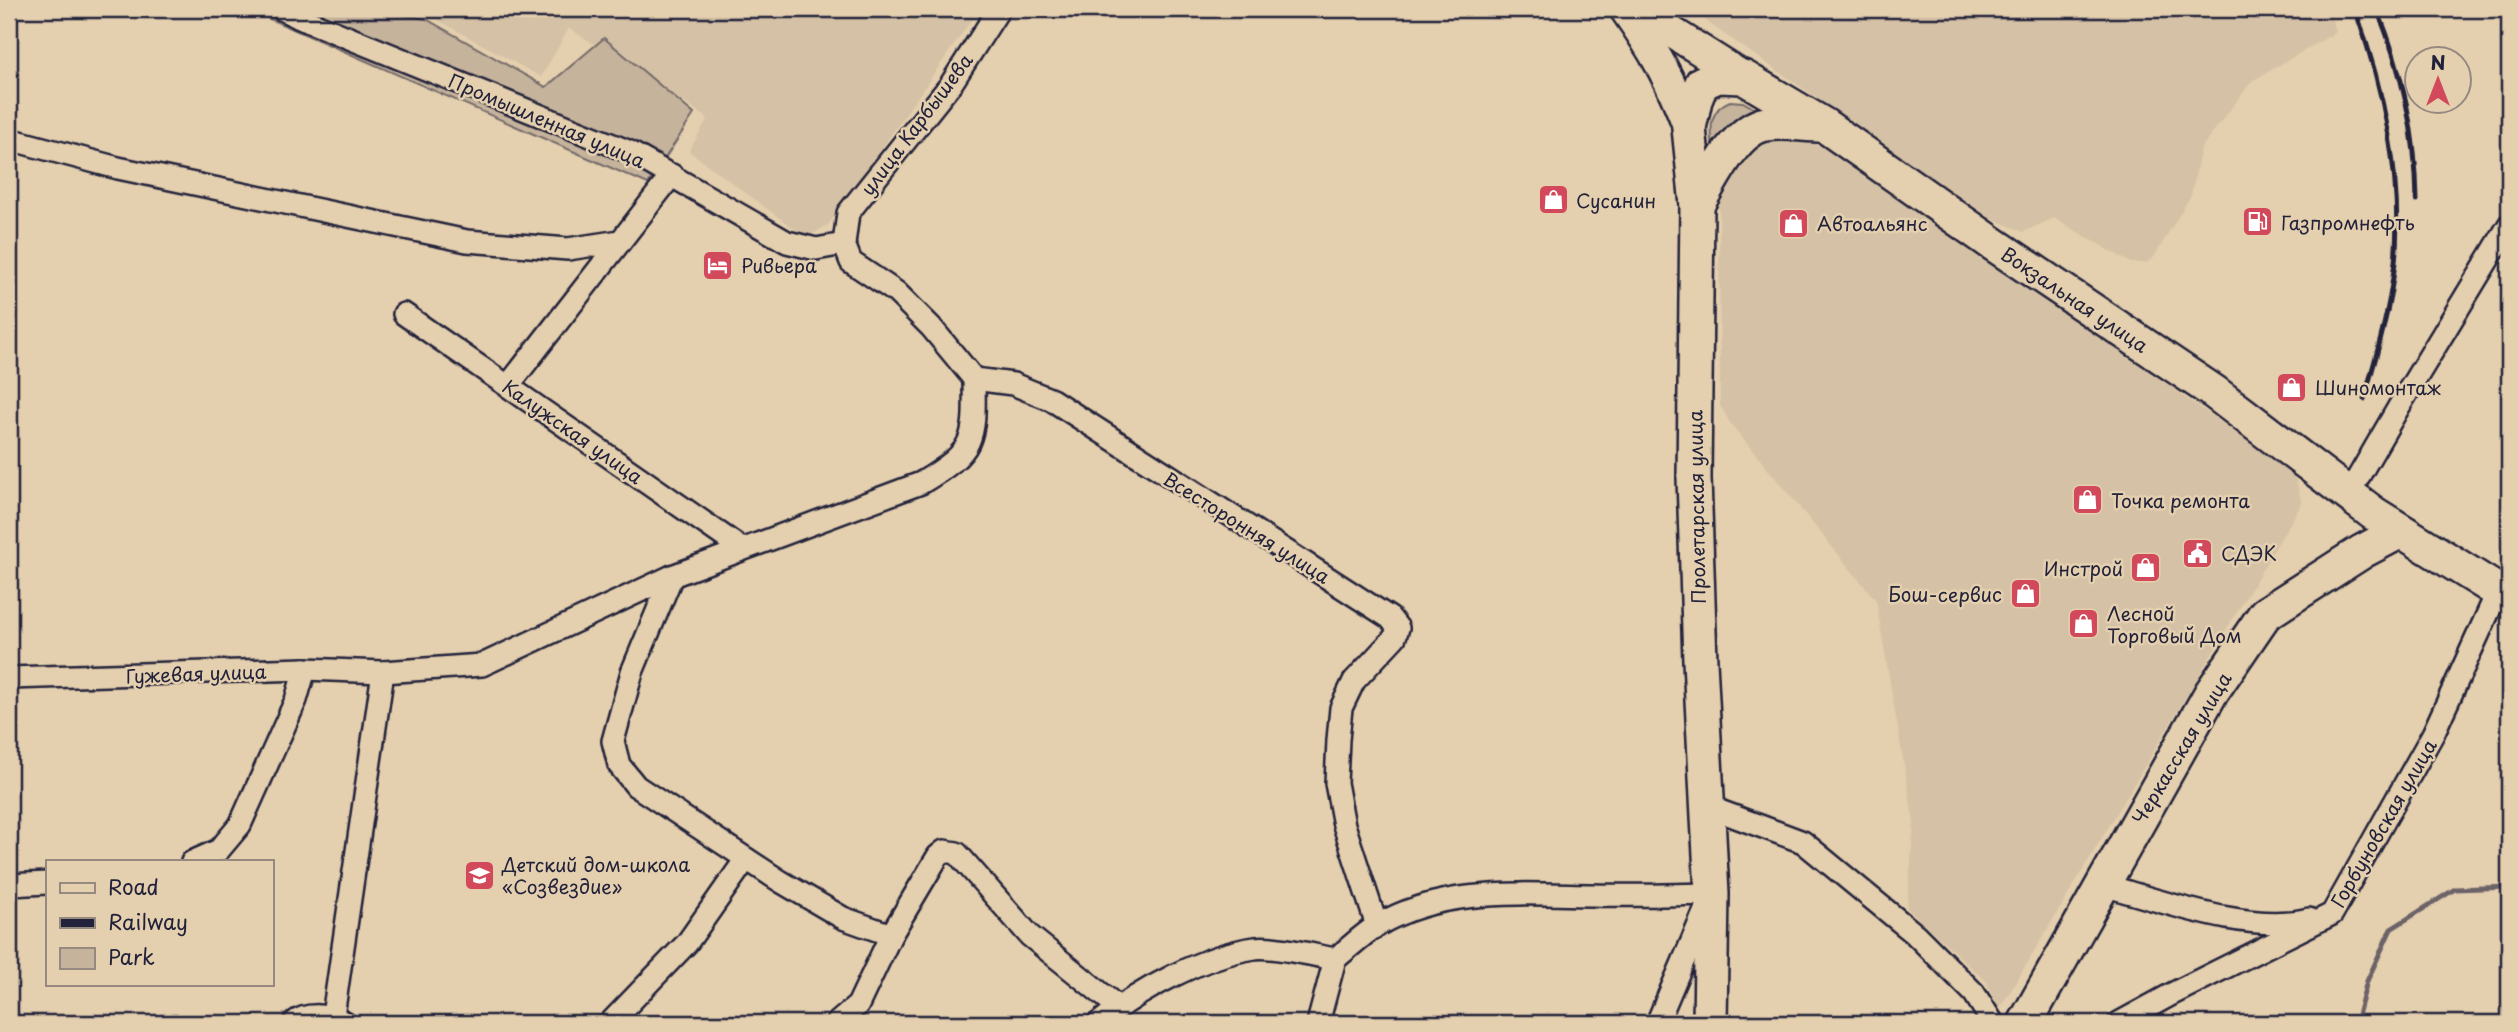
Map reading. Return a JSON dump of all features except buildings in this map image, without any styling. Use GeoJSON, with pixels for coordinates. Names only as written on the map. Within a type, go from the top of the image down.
{"type":"FeatureCollection","features":[{"type":"Feature","properties":{"kind":"main road","name":"Пролетарская улица"},"geometry":{"type":"LineString","coordinates":[[1625,9],[1652,47],[1671,81],[1689,128],[1697,205],[1694,478],[1712,894],[1710,1023]]}},
{"type":"Feature","properties":{"kind":"main road","name":"Вокзальная улица"},"geometry":{"type":"LineString","coordinates":[[1635,9],[1824,125],[1992,243],[2214,392],[2348,495],[2503,595]]}},
{"type":"Feature","properties":{"kind":"main road"},"geometry":{"type":"LineString","coordinates":[[1689,128],[1702,83],[1718,76],[1743,77]]}},
{"type":"Feature","properties":{"kind":"main road"},"geometry":{"type":"LineString","coordinates":[[1697,205],[1729,151],[1745,135],[1765,124],[1824,125]]}},
{"type":"Feature","properties":{"kind":"main road","name":"Черкасская улица"},"geometry":{"type":"LineString","coordinates":[[2025,1023],[2211,693],[2265,614],[2363,551],[2401,531]]}},
{"type":"Feature","properties":{"kind":"street","name":"Промышленная улица"},"geometry":{"type":"LineString","coordinates":[[282,9],[629,152],[787,243],[816,249],[844,244]]}},
{"type":"Feature","properties":{"kind":"street","name":"улица Карбышева"},"geometry":{"type":"LineString","coordinates":[[844,244],[848,213],[951,84],[999,9]]}},
{"type":"Feature","properties":{"kind":"street"},"geometry":{"type":"LineString","coordinates":[[9,139],[117,168],[467,241],[568,249],[620,241]]}},
{"type":"Feature","properties":{"kind":"street"},"geometry":{"type":"LineString","coordinates":[[508,386],[672,175]]}},
{"type":"Feature","properties":{"kind":"street"},"geometry":{"type":"LineString","coordinates":[[2348,495],[2509,225]]}},
{"type":"Feature","properties":{"kind":"street"},"geometry":{"type":"LineString","coordinates":[[294,1023],[299,1019],[339,1020],[383,672],[482,665],[672,576],[921,483],[946,468],[965,450],[975,426],[974,379],[931,327],[895,292],[851,262],[844,244]]}},
{"type":"Feature","properties":{"kind":"street","name":"Калужская улица"},"geometry":{"type":"LineString","coordinates":[[404,314],[742,549]]}},
{"type":"Feature","properties":{"kind":"street","name":"Всесторонняя улица"},"geometry":{"type":"LineString","coordinates":[[974,379],[1013,384],[1052,400],[1390,618],[1398,628],[1395,637],[1354,681],[1341,708],[1338,740],[1336,783],[1344,825],[1377,926]]}},
{"type":"Feature","properties":{"kind":"street"},"geometry":{"type":"LineString","coordinates":[[672,576],[632,672],[613,741],[619,765],[636,786],[746,859],[843,918],[891,935]]}},
{"type":"Feature","properties":{"kind":"street","name":"Горбуновская улица"},"geometry":{"type":"LineString","coordinates":[[2119,1023],[2332,914],[2433,734],[2503,595]]}},
{"type":"Feature","properties":{"kind":"street"},"geometry":{"type":"LineString","coordinates":[[196,860],[219,849],[240,825],[296,700],[305,669]]}},
{"type":"Feature","properties":{"kind":"street","name":"Гужевая улица"},"geometry":{"type":"LineString","coordinates":[[9,678],[305,669],[383,672]]}},
{"type":"Feature","properties":{"kind":"street"},"geometry":{"type":"LineString","coordinates":[[1709,807],[1804,842],[1914,934],[1974,993],[1993,1023]]}},
{"type":"Feature","properties":{"kind":"street"},"geometry":{"type":"LineString","coordinates":[[837,1023],[858,1005],[891,935],[937,856],[944,851],[957,853],[1030,936],[1118,1007]]}},
{"type":"Feature","properties":{"kind":"street"},"geometry":{"type":"LineString","coordinates":[[610,1023],[687,943],[746,859]]}},
{"type":"Feature","properties":{"kind":"street"},"geometry":{"type":"LineString","coordinates":[[9,885],[46,883]]}},
{"type":"Feature","properties":{"kind":"street"},"geometry":{"type":"LineString","coordinates":[[2103,885],[2244,922],[2296,923],[2332,914]]}},
{"type":"Feature","properties":{"kind":"street"},"geometry":{"type":"LineString","coordinates":[[1318,1023],[1335,959],[1377,926],[1406,912],[1440,901],[1484,895],[1712,894],[1657,1023]]}},
{"type":"Feature","properties":{"kind":"street"},"geometry":{"type":"LineString","coordinates":[[1099,1023],[1118,1007],[1161,982],[1214,959],[1257,947],[1335,959]]}},
{"type":"Feature","properties":{"kind":"shaded area"},"geometry":{"type":"Polygon","coordinates":[[[418,9],[979,9],[828,225],[811,235],[800,233],[689,151],[708,118],[569,28],[541,77],[418,9]]]}},
{"type":"Feature","properties":{"kind":"shaded area"},"geometry":{"type":"Polygon","coordinates":[[[1694,9],[2329,9],[2336,32],[2252,81],[2201,148],[2191,195],[2154,257],[2146,263],[2131,263],[2054,218],[2023,232],[1989,217],[1710,24],[1694,9]]]}},
{"type":"Feature","properties":{"kind":"shaded area"},"geometry":{"type":"Polygon","coordinates":[[[1809,135],[2294,473],[2302,503],[1999,1010],[1986,981],[1907,908],[1914,823],[1876,600],[1730,423],[1720,405],[1719,196],[1757,138],[1809,135]]]}},
{"type":"Feature","properties":{"kind":"green space"},"geometry":{"type":"Polygon","coordinates":[[[247,9],[369,9],[426,19],[546,87],[604,38],[694,114],[648,184],[247,9]]]}},
{"type":"Feature","properties":{"kind":"green space"},"geometry":{"type":"Polygon","coordinates":[[[1730,101],[1743,102],[1764,114],[1713,151],[1711,129],[1714,116],[1717,110],[1730,101]]]}},
{"type":"Feature","properties":{"kind":"waterway"},"geometry":{"type":"LineString","coordinates":[[2356,1023],[2367,981],[2391,929],[2455,889],[2509,887]]}},
{"type":"Feature","properties":{"kind":"railway"},"geometry":{"type":"LineString","coordinates":[[2355,9],[2382,101],[2393,166],[2397,230],[2390,297],[2364,399]]}},
{"type":"Feature","properties":{"kind":"railway"},"geometry":{"type":"LineString","coordinates":[[2377,9],[2394,55],[2406,103],[2414,151],[2417,200]]}},
{"type":"Feature","properties":{"kind":"place","name":"Сусанин"},"geometry":{"type":"Point","coordinates":[1553,200]}},
{"type":"Feature","properties":{"kind":"place","name":"Газпромнефть"},"geometry":{"type":"Point","coordinates":[2258,222]}},
{"type":"Feature","properties":{"kind":"place","name":"Автоальянс"},"geometry":{"type":"Point","coordinates":[1794,223]}},
{"type":"Feature","properties":{"kind":"place","name":"Ривьера"},"geometry":{"type":"Point","coordinates":[718,265]}},
{"type":"Feature","properties":{"kind":"place","name":"Шиномонтаж"},"geometry":{"type":"Point","coordinates":[2292,387]}},
{"type":"Feature","properties":{"kind":"place","name":"Точка ремонта"},"geometry":{"type":"Point","coordinates":[2088,500]}},
{"type":"Feature","properties":{"kind":"place","name":"СДЭК"},"geometry":{"type":"Point","coordinates":[2198,553]}},
{"type":"Feature","properties":{"kind":"place","name":"Инстрой"},"geometry":{"type":"Point","coordinates":[2146,568]}},
{"type":"Feature","properties":{"kind":"place","name":"Бош-сервис"},"geometry":{"type":"Point","coordinates":[2025,594]}},
{"type":"Feature","properties":{"kind":"place","name":"Лесной Торговый Дом"},"geometry":{"type":"Point","coordinates":[2084,624]}},
{"type":"Feature","properties":{"kind":"place","name":"Детский дом-школа «Созвездие»"},"geometry":{"type":"Point","coordinates":[479,875]}}]}
